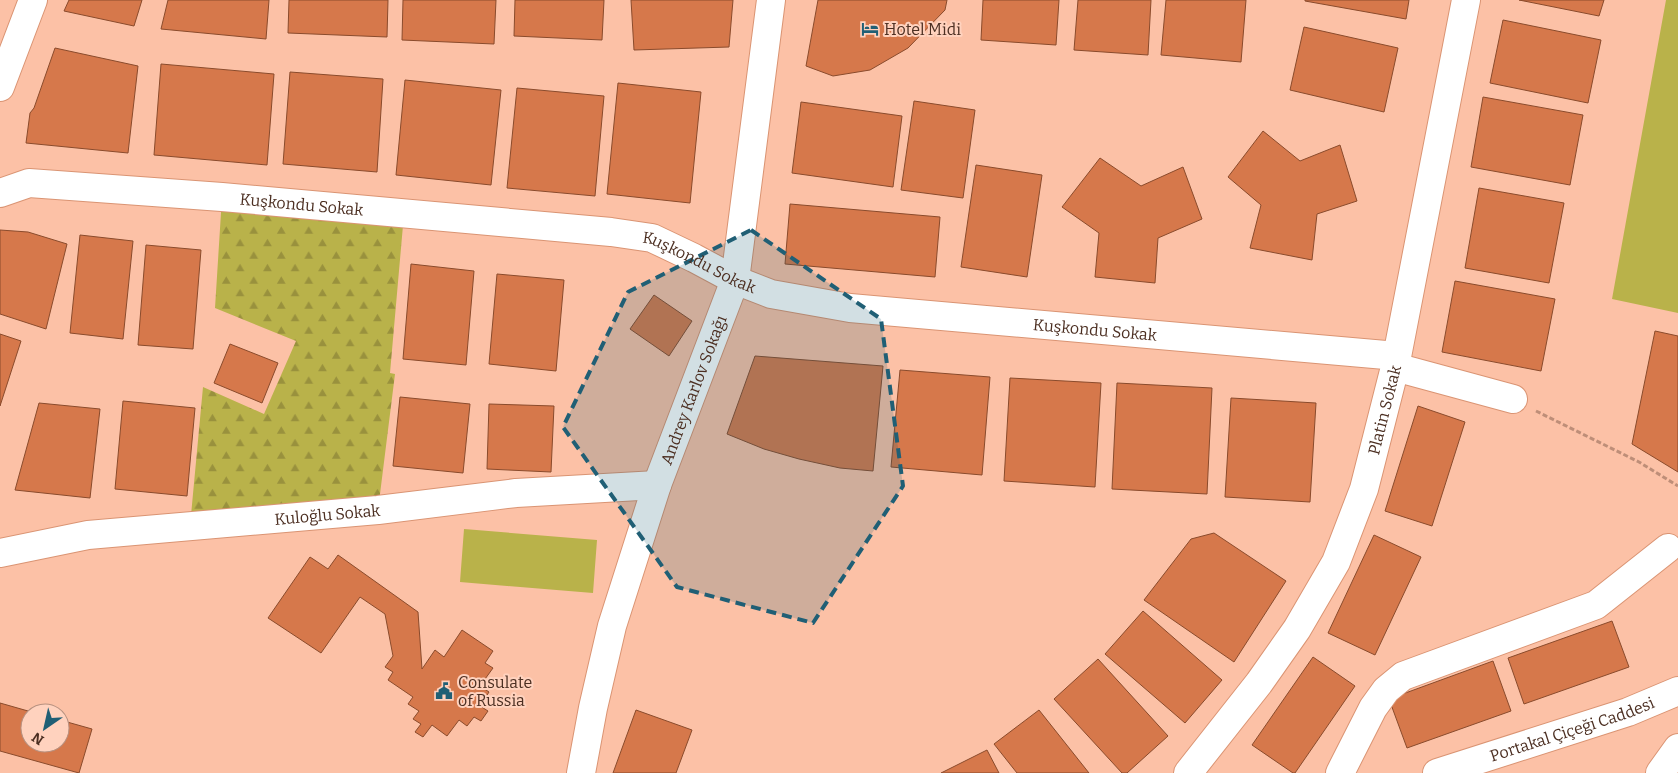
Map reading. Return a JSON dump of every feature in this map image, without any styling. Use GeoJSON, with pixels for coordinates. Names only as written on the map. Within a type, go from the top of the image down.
{"type":"FeatureCollection","features":[{"type":"Feature","properties":{"kind":"street"},"geometry":{"type":"LineString","coordinates":[[0,87],[33,0]]}},
{"type":"Feature","properties":{"kind":"street","name":"Andrey Karlov Sokağı"},"geometry":{"type":"LineString","coordinates":[[581,773],[593,708],[612,626],[657,485],[735,280],[771,0]]}},
{"type":"Feature","properties":{"kind":"street","name":"Platin Sokak"},"geometry":{"type":"LineString","coordinates":[[1188,773],[1259,683],[1292,637],[1336,562],[1364,489],[1396,362],[1466,0]]}},
{"type":"Feature","properties":{"kind":"street","name":"Kuşkondu Sokak"},"geometry":{"type":"LineString","coordinates":[[0,193],[29,183],[222,197],[611,232],[652,238],[735,280],[771,294],[850,308],[1396,362],[1513,399]]}},
{"type":"Feature","properties":{"kind":"street","name":"Kuloğlu Sokak"},"geometry":{"type":"LineString","coordinates":[[0,553],[88,535],[378,510],[516,493],[657,485]]}},
{"type":"Feature","properties":{"kind":"street"},"geometry":{"type":"LineString","coordinates":[[1340,773],[1373,708],[1386,690],[1404,676],[1596,605],[1668,548]]}},
{"type":"Feature","properties":{"kind":"street","name":"Portakal Çiçeği Caddesi"},"geometry":{"type":"LineString","coordinates":[[1437,773],[1628,712],[1678,692]]}},
{"type":"Feature","properties":{"kind":"street"},"geometry":{"type":"LineString","coordinates":[[1660,773],[1678,748]]}},
{"type":"Feature","properties":{"kind":"path"},"geometry":{"type":"LineString","coordinates":[[1513,399],[1639,462],[1678,486]]}},
{"type":"Feature","properties":{"kind":"highlighted area"},"geometry":{"type":"Polygon","coordinates":[[[751,230],[881,319],[903,486],[813,623],[677,587],[563,427],[628,292],[751,230]]]}},
{"type":"Feature","properties":{"kind":"green space"},"geometry":{"type":"Polygon","coordinates":[[[1666,0],[1678,0],[1678,313],[1612,299],[1666,0]]]}},
{"type":"Feature","properties":{"kind":"green space"},"geometry":{"type":"Polygon","coordinates":[[[222,197],[404,214],[390,373],[395,374],[378,510],[190,526],[203,387],[264,414],[296,341],[215,308],[222,197]]]}},
{"type":"Feature","properties":{"kind":"green space"},"geometry":{"type":"Polygon","coordinates":[[[464,529],[597,540],[593,593],[460,582],[464,529]]]}},
{"type":"Feature","properties":{"kind":"building"},"geometry":{"type":"Polygon","coordinates":[[[69,0],[142,0],[134,26],[64,11],[69,0]]]}},
{"type":"Feature","properties":{"kind":"building"},"geometry":{"type":"Polygon","coordinates":[[[168,0],[269,0],[266,39],[161,29],[168,0]]]}},
{"type":"Feature","properties":{"kind":"building"},"geometry":{"type":"Polygon","coordinates":[[[289,0],[388,0],[387,37],[288,33],[289,0]]]}},
{"type":"Feature","properties":{"kind":"building"},"geometry":{"type":"Polygon","coordinates":[[[403,0],[496,0],[494,44],[402,40],[403,0]]]}},
{"type":"Feature","properties":{"kind":"building"},"geometry":{"type":"Polygon","coordinates":[[[515,0],[604,0],[602,40],[514,36],[515,0]]]}},
{"type":"Feature","properties":{"kind":"building"},"geometry":{"type":"Polygon","coordinates":[[[631,0],[733,0],[729,47],[634,50],[631,0]]]}},
{"type":"Feature","properties":{"kind":"building","name":"Hotel Midi"},"geometry":{"type":"Polygon","coordinates":[[[818,0],[947,0],[945,10],[908,48],[870,70],[833,76],[806,66],[818,0]]]}},
{"type":"Feature","properties":{"kind":"building"},"geometry":{"type":"Polygon","coordinates":[[[983,0],[1059,0],[1056,45],[981,40],[983,0]]]}},
{"type":"Feature","properties":{"kind":"building"},"geometry":{"type":"Polygon","coordinates":[[[1078,0],[1151,0],[1148,55],[1074,50],[1078,0]]]}},
{"type":"Feature","properties":{"kind":"building"},"geometry":{"type":"Polygon","coordinates":[[[1166,0],[1246,0],[1241,62],[1161,55],[1166,0]]]}},
{"type":"Feature","properties":{"kind":"building"},"geometry":{"type":"Polygon","coordinates":[[[1305,0],[1409,0],[1406,19],[1305,0]]]}},
{"type":"Feature","properties":{"kind":"building"},"geometry":{"type":"Polygon","coordinates":[[[1519,0],[1604,0],[1599,16],[1519,0]]]}},
{"type":"Feature","properties":{"kind":"building"},"geometry":{"type":"Polygon","coordinates":[[[1503,20],[1601,40],[1588,103],[1490,83],[1503,20]]]}},
{"type":"Feature","properties":{"kind":"building"},"geometry":{"type":"Polygon","coordinates":[[[1304,27],[1398,48],[1384,112],[1290,90],[1304,27]]]}},
{"type":"Feature","properties":{"kind":"building"},"geometry":{"type":"Polygon","coordinates":[[[55,48],[138,66],[128,153],[26,143],[30,113],[34,108],[55,48]]]}},
{"type":"Feature","properties":{"kind":"building"},"geometry":{"type":"Polygon","coordinates":[[[161,64],[274,74],[267,165],[154,155],[161,64]]]}},
{"type":"Feature","properties":{"kind":"building"},"geometry":{"type":"Polygon","coordinates":[[[290,72],[383,79],[377,172],[283,164],[290,72]]]}},
{"type":"Feature","properties":{"kind":"building"},"geometry":{"type":"Polygon","coordinates":[[[405,80],[501,90],[491,185],[396,175],[405,80]]]}},
{"type":"Feature","properties":{"kind":"building"},"geometry":{"type":"Polygon","coordinates":[[[618,83],[701,92],[690,203],[607,194],[618,83]]]}},
{"type":"Feature","properties":{"kind":"building"},"geometry":{"type":"Polygon","coordinates":[[[517,88],[604,96],[595,196],[507,188],[517,88]]]}},
{"type":"Feature","properties":{"kind":"building"},"geometry":{"type":"Polygon","coordinates":[[[1483,97],[1583,115],[1570,185],[1471,167],[1483,97]]]}},
{"type":"Feature","properties":{"kind":"building"},"geometry":{"type":"Polygon","coordinates":[[[914,101],[975,110],[963,198],[901,190],[914,101]]]}},
{"type":"Feature","properties":{"kind":"building"},"geometry":{"type":"Polygon","coordinates":[[[801,102],[902,116],[893,187],[792,173],[801,102]]]}},
{"type":"Feature","properties":{"kind":"building"},"geometry":{"type":"Polygon","coordinates":[[[1263,131],[1300,161],[1340,145],[1357,201],[1317,214],[1312,260],[1250,248],[1261,205],[1228,177],[1263,131]]]}},
{"type":"Feature","properties":{"kind":"building"},"geometry":{"type":"Polygon","coordinates":[[[1100,158],[1141,186],[1183,167],[1202,219],[1158,238],[1155,283],[1095,277],[1099,233],[1062,207],[1100,158]]]}},
{"type":"Feature","properties":{"kind":"building"},"geometry":{"type":"Polygon","coordinates":[[[976,165],[1042,175],[1027,277],[961,267],[976,165]]]}},
{"type":"Feature","properties":{"kind":"building"},"geometry":{"type":"Polygon","coordinates":[[[1479,188],[1564,203],[1549,283],[1465,268],[1479,188]]]}},
{"type":"Feature","properties":{"kind":"building"},"geometry":{"type":"Polygon","coordinates":[[[790,204],[940,217],[935,277],[785,264],[790,204]]]}},
{"type":"Feature","properties":{"kind":"building"},"geometry":{"type":"Polygon","coordinates":[[[0,230],[28,232],[67,244],[46,329],[0,314],[0,230]]]}},
{"type":"Feature","properties":{"kind":"building"},"geometry":{"type":"Polygon","coordinates":[[[80,235],[133,241],[123,339],[70,333],[80,235]]]}},
{"type":"Feature","properties":{"kind":"building"},"geometry":{"type":"Polygon","coordinates":[[[146,245],[201,250],[193,349],[138,345],[146,245]]]}},
{"type":"Feature","properties":{"kind":"building"},"geometry":{"type":"Polygon","coordinates":[[[411,264],[474,271],[466,365],[403,359],[411,264]]]}},
{"type":"Feature","properties":{"kind":"building"},"geometry":{"type":"Polygon","coordinates":[[[497,274],[564,280],[556,371],[489,364],[497,274]]]}},
{"type":"Feature","properties":{"kind":"building"},"geometry":{"type":"Polygon","coordinates":[[[1455,281],[1555,299],[1541,371],[1442,352],[1455,281]]]}},
{"type":"Feature","properties":{"kind":"building"},"geometry":{"type":"Polygon","coordinates":[[[654,295],[692,321],[669,356],[630,329],[654,295]]]}},
{"type":"Feature","properties":{"kind":"building"},"geometry":{"type":"Polygon","coordinates":[[[1655,331],[1678,336],[1678,472],[1632,444],[1655,331]]]}},
{"type":"Feature","properties":{"kind":"building"},"geometry":{"type":"Polygon","coordinates":[[[0,334],[21,341],[0,406],[0,334]]]}},
{"type":"Feature","properties":{"kind":"building"},"geometry":{"type":"Polygon","coordinates":[[[230,344],[278,363],[262,403],[214,383],[230,344]]]}},
{"type":"Feature","properties":{"kind":"building"},"geometry":{"type":"Polygon","coordinates":[[[755,356],[883,366],[873,471],[840,468],[799,459],[764,449],[727,434],[755,356]]]}},
{"type":"Feature","properties":{"kind":"building"},"geometry":{"type":"Polygon","coordinates":[[[900,370],[990,377],[982,475],[891,467],[900,370]]]}},
{"type":"Feature","properties":{"kind":"building"},"geometry":{"type":"Polygon","coordinates":[[[1010,378],[1101,383],[1095,487],[1004,481],[1010,378]]]}},
{"type":"Feature","properties":{"kind":"building"},"geometry":{"type":"Polygon","coordinates":[[[1117,383],[1212,388],[1207,494],[1112,489],[1117,383]]]}},
{"type":"Feature","properties":{"kind":"building"},"geometry":{"type":"Polygon","coordinates":[[[400,397],[470,404],[463,473],[393,466],[400,397]]]}},
{"type":"Feature","properties":{"kind":"building"},"geometry":{"type":"Polygon","coordinates":[[[1231,398],[1316,403],[1310,502],[1225,497],[1231,398]]]}},
{"type":"Feature","properties":{"kind":"building"},"geometry":{"type":"Polygon","coordinates":[[[123,401],[195,408],[187,496],[115,489],[123,401]]]}},
{"type":"Feature","properties":{"kind":"building"},"geometry":{"type":"Polygon","coordinates":[[[39,403],[100,409],[90,498],[15,490],[39,403]]]}},
{"type":"Feature","properties":{"kind":"building"},"geometry":{"type":"Polygon","coordinates":[[[489,404],[554,406],[551,472],[487,469],[489,404]]]}},
{"type":"Feature","properties":{"kind":"building"},"geometry":{"type":"Polygon","coordinates":[[[1418,406],[1465,422],[1432,526],[1385,511],[1418,406]]]}},
{"type":"Feature","properties":{"kind":"building"},"geometry":{"type":"Polygon","coordinates":[[[1214,533],[1286,581],[1234,662],[1144,600],[1191,539],[1214,533]]]}},
{"type":"Feature","properties":{"kind":"building"},"geometry":{"type":"Polygon","coordinates":[[[1374,535],[1421,557],[1375,655],[1328,633],[1374,535]]]}},
{"type":"Feature","properties":{"kind":"building"},"geometry":{"type":"Polygon","coordinates":[[[338,555],[418,612],[422,669],[435,650],[444,657],[462,630],[493,651],[485,663],[493,668],[480,686],[489,692],[480,706],[488,711],[481,721],[474,717],[467,726],[459,720],[447,736],[432,725],[423,737],[415,732],[421,724],[413,719],[419,711],[408,704],[413,697],[388,680],[393,672],[385,667],[393,656],[385,614],[360,597],[321,653],[268,618],[310,557],[328,569],[338,555]]]}},
{"type":"Feature","properties":{"kind":"building"},"geometry":{"type":"Polygon","coordinates":[[[1143,611],[1222,680],[1185,723],[1105,654],[1143,611]]]}},
{"type":"Feature","properties":{"kind":"building"},"geometry":{"type":"Polygon","coordinates":[[[1612,621],[1629,667],[1524,704],[1508,658],[1612,621]]]}},
{"type":"Feature","properties":{"kind":"building"},"geometry":{"type":"Polygon","coordinates":[[[1313,657],[1355,686],[1295,773],[1293,773],[1252,745],[1313,657]]]}},
{"type":"Feature","properties":{"kind":"building"},"geometry":{"type":"Polygon","coordinates":[[[1098,659],[1168,736],[1127,773],[1122,773],[1054,699],[1098,659]]]}},
{"type":"Feature","properties":{"kind":"building"},"geometry":{"type":"Polygon","coordinates":[[[1493,661],[1511,711],[1407,748],[1389,699],[1493,661]]]}},
{"type":"Feature","properties":{"kind":"building"},"geometry":{"type":"Polygon","coordinates":[[[0,703],[20,709],[20,753],[70,753],[70,723],[92,729],[79,773],[0,751],[0,703]]]}},
{"type":"Feature","properties":{"kind":"building"},"geometry":{"type":"Polygon","coordinates":[[[636,710],[692,730],[676,773],[613,773],[636,710]]]}},
{"type":"Feature","properties":{"kind":"building"},"geometry":{"type":"Polygon","coordinates":[[[1039,710],[1089,773],[1017,773],[994,744],[1039,710]]]}},
{"type":"Feature","properties":{"kind":"building"},"geometry":{"type":"Polygon","coordinates":[[[987,750],[999,773],[941,773],[987,750]]]}},
{"type":"Feature","properties":{"kind":"place","name":"Hotel Midi"},"geometry":{"type":"Point","coordinates":[870,29]}},
{"type":"Feature","properties":{"kind":"place","name":"Consulate of Russia"},"geometry":{"type":"Point","coordinates":[444,691]}}]}
